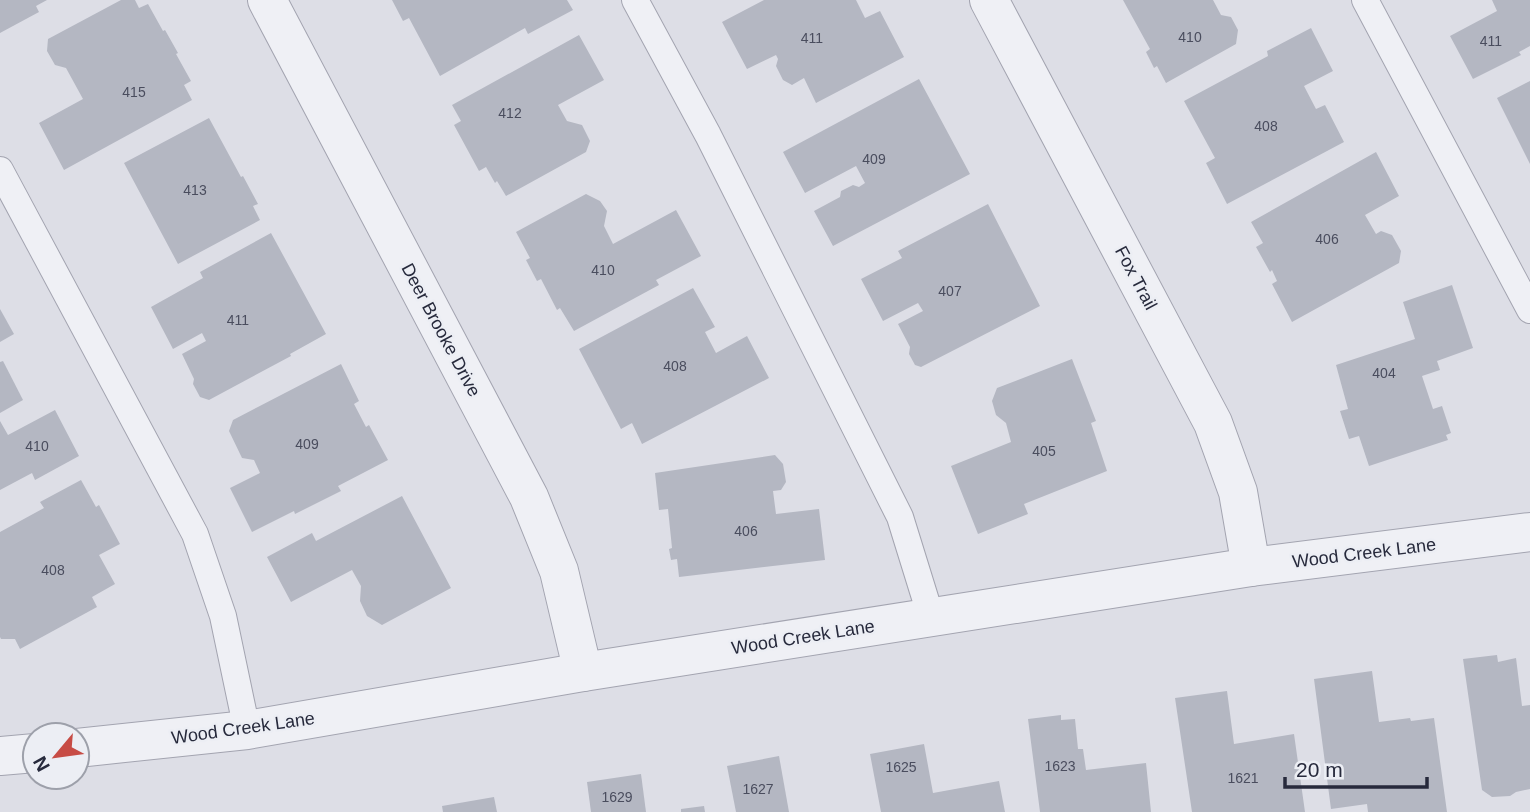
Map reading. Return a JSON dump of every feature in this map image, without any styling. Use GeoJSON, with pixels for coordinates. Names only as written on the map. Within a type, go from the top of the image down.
{"type":"FeatureCollection","features":[{"type":"Feature","properties":{"kind":"street","name":"Deer Brooke Drive"},"geometry":{"type":"LineString","coordinates":[[267,0],[529,497],[559,571],[583,672]]}},
{"type":"Feature","properties":{"kind":"street","name":"Fox Trail"},"geometry":{"type":"LineString","coordinates":[[989,0],[1213,423],[1238,492],[1251,567]]}},
{"type":"Feature","properties":{"kind":"street","name":"Wood Creek Lane"},"geometry":{"type":"LineString","coordinates":[[91,747],[247,730],[583,672],[1251,567],[1530,531]]}},
{"type":"Feature","properties":{"kind":"street"},"geometry":{"type":"LineString","coordinates":[[0,755],[21,754]]}},
{"type":"Feature","properties":{"kind":"lane"},"geometry":{"type":"LineString","coordinates":[[635,0],[708,135],[900,517],[931,617]]}},
{"type":"Feature","properties":{"kind":"lane"},"geometry":{"type":"LineString","coordinates":[[1365,0],[1530,310]]}},
{"type":"Feature","properties":{"kind":"lane"},"geometry":{"type":"LineString","coordinates":[[0,170],[195,534],[223,616],[247,730]]}},
{"type":"Feature","properties":{"kind":"building"},"geometry":{"type":"Polygon","coordinates":[[[0,0],[47,0],[36,6],[39,12],[0,33],[0,0]]]}},
{"type":"Feature","properties":{"kind":"building"},"geometry":{"type":"Polygon","coordinates":[[[121,0],[135,0],[139,8],[148,4],[178,53],[176,54],[191,81],[184,85],[192,100],[64,170],[39,123],[83,99],[66,68],[55,65],[47,51],[48,39],[121,0]]]}},
{"type":"Feature","properties":{"kind":"building"},"geometry":{"type":"Polygon","coordinates":[[[392,0],[567,0],[573,10],[528,34],[525,28],[440,76],[409,18],[403,21],[392,0]]]}},
{"type":"Feature","properties":{"kind":"building"},"geometry":{"type":"Polygon","coordinates":[[[764,0],[856,0],[865,18],[880,11],[904,57],[816,103],[804,78],[792,85],[783,80],[776,66],[776,55],[747,69],[722,22],[764,0]]]}},
{"type":"Feature","properties":{"kind":"building"},"geometry":{"type":"Polygon","coordinates":[[[1123,0],[1213,0],[1221,15],[1231,17],[1238,30],[1236,44],[1166,83],[1157,66],[1154,68],[1146,52],[1150,49],[1123,0]]]}},
{"type":"Feature","properties":{"kind":"building"},"geometry":{"type":"Polygon","coordinates":[[[1492,0],[1530,0],[1530,46],[1519,52],[1521,55],[1473,79],[1450,36],[1497,11],[1492,0]]]}},
{"type":"Feature","properties":{"kind":"building"},"geometry":{"type":"Polygon","coordinates":[[[1311,28],[1333,71],[1304,86],[1316,109],[1325,105],[1344,142],[1227,204],[1206,163],[1215,158],[1184,101],[1268,56],[1267,51],[1311,28]]]}},
{"type":"Feature","properties":{"kind":"building"},"geometry":{"type":"Polygon","coordinates":[[[579,35],[604,80],[558,105],[567,121],[582,125],[590,141],[586,152],[506,196],[486,167],[479,171],[454,125],[461,121],[452,105],[579,35]]]}},
{"type":"Feature","properties":{"kind":"building"},"geometry":{"type":"Polygon","coordinates":[[[919,79],[970,174],[833,246],[814,211],[840,197],[841,191],[865,183],[856,166],[805,193],[783,152],[919,79]]]}},
{"type":"Feature","properties":{"kind":"building"},"geometry":{"type":"Polygon","coordinates":[[[1530,81],[1530,164],[1497,98],[1530,81]]]}},
{"type":"Feature","properties":{"kind":"building"},"geometry":{"type":"Polygon","coordinates":[[[209,118],[258,204],[253,206],[260,220],[178,264],[124,163],[209,118]]]}},
{"type":"Feature","properties":{"kind":"building"},"geometry":{"type":"Polygon","coordinates":[[[1376,152],[1399,196],[1365,215],[1376,234],[1381,231],[1392,235],[1401,251],[1399,263],[1292,322],[1272,284],[1277,281],[1272,270],[1270,272],[1256,247],[1263,243],[1251,222],[1376,152]]]}},
{"type":"Feature","properties":{"kind":"building"},"geometry":{"type":"Polygon","coordinates":[[[586,194],[600,201],[607,211],[604,226],[613,244],[676,210],[701,256],[656,280],[659,285],[574,331],[560,308],[557,310],[541,279],[537,281],[526,260],[530,258],[516,232],[586,194]]]}},
{"type":"Feature","properties":{"kind":"building"},"geometry":{"type":"Polygon","coordinates":[[[988,204],[1040,306],[921,367],[915,365],[909,354],[910,347],[898,324],[923,311],[918,303],[883,321],[861,279],[902,258],[898,251],[988,204]]]}},
{"type":"Feature","properties":{"kind":"building"},"geometry":{"type":"Polygon","coordinates":[[[271,233],[326,334],[209,400],[200,397],[182,354],[206,341],[202,333],[173,349],[151,307],[203,278],[200,272],[271,233]]]}},
{"type":"Feature","properties":{"kind":"building"},"geometry":{"type":"Polygon","coordinates":[[[1452,285],[1473,348],[1437,361],[1440,370],[1422,376],[1433,409],[1442,406],[1451,433],[1446,435],[1448,440],[1369,466],[1359,436],[1349,439],[1340,411],[1348,409],[1336,365],[1415,339],[1403,302],[1452,285]]]}},
{"type":"Feature","properties":{"kind":"building"},"geometry":{"type":"Polygon","coordinates":[[[693,288],[715,327],[705,332],[716,353],[747,336],[769,378],[642,444],[632,423],[621,429],[579,349],[693,288]]]}},
{"type":"Feature","properties":{"kind":"building"},"geometry":{"type":"Polygon","coordinates":[[[0,309],[14,334],[0,342],[0,309]]]}},
{"type":"Feature","properties":{"kind":"building"},"geometry":{"type":"Polygon","coordinates":[[[1072,359],[1096,421],[1091,423],[1107,471],[1024,504],[1028,514],[978,534],[951,466],[1011,442],[1006,423],[996,415],[992,401],[997,388],[1072,359]]]}},
{"type":"Feature","properties":{"kind":"building"},"geometry":{"type":"Polygon","coordinates":[[[3,361],[23,400],[0,413],[0,362],[3,361]]]}},
{"type":"Feature","properties":{"kind":"building"},"geometry":{"type":"Polygon","coordinates":[[[341,364],[359,401],[354,404],[388,460],[338,486],[341,491],[252,532],[230,488],[260,473],[254,460],[242,458],[229,431],[233,420],[341,364]]]}},
{"type":"Feature","properties":{"kind":"building"},"geometry":{"type":"Polygon","coordinates":[[[55,410],[79,456],[35,480],[32,473],[0,490],[0,421],[8,435],[55,410]]]}},
{"type":"Feature","properties":{"kind":"building"},"geometry":{"type":"Polygon","coordinates":[[[775,455],[783,464],[786,482],[781,490],[773,491],[776,514],[819,509],[825,560],[679,577],[677,559],[671,560],[669,549],[672,548],[668,509],[659,510],[655,473],[775,455]]]}},
{"type":"Feature","properties":{"kind":"building"},"geometry":{"type":"Polygon","coordinates":[[[81,480],[96,507],[99,505],[120,544],[99,555],[115,584],[92,597],[97,607],[20,649],[15,639],[0,637],[0,532],[44,508],[40,502],[81,480]]]}},
{"type":"Feature","properties":{"kind":"building"},"geometry":{"type":"Polygon","coordinates":[[[402,496],[451,588],[382,625],[367,616],[360,601],[361,586],[352,570],[291,602],[267,557],[312,533],[316,541],[402,496]]]}},
{"type":"Feature","properties":{"kind":"building"},"geometry":{"type":"Polygon","coordinates":[[[1497,655],[1498,662],[1516,658],[1522,706],[1530,705],[1530,789],[1510,796],[1492,797],[1482,790],[1463,659],[1497,655]]]}},
{"type":"Feature","properties":{"kind":"building"},"geometry":{"type":"Polygon","coordinates":[[[1372,671],[1379,722],[1434,718],[1447,812],[1368,812],[1367,804],[1331,809],[1314,679],[1372,671]]]}},
{"type":"Feature","properties":{"kind":"building"},"geometry":{"type":"Polygon","coordinates":[[[1227,691],[1234,744],[1294,734],[1305,812],[1192,812],[1175,698],[1227,691]]]}},
{"type":"Feature","properties":{"kind":"building"},"geometry":{"type":"Polygon","coordinates":[[[1061,715],[1061,720],[1075,719],[1078,749],[1083,749],[1086,770],[1146,763],[1151,812],[1040,812],[1028,719],[1061,715]]]}},
{"type":"Feature","properties":{"kind":"building"},"geometry":{"type":"Polygon","coordinates":[[[924,744],[933,793],[999,781],[1005,812],[881,812],[870,754],[924,744]]]}},
{"type":"Feature","properties":{"kind":"building"},"geometry":{"type":"Polygon","coordinates":[[[779,756],[789,812],[736,812],[727,766],[779,756]]]}},
{"type":"Feature","properties":{"kind":"building"},"geometry":{"type":"Polygon","coordinates":[[[641,774],[646,812],[591,812],[587,782],[641,774]]]}},
{"type":"Feature","properties":{"kind":"building"},"geometry":{"type":"Polygon","coordinates":[[[494,797],[497,812],[443,812],[442,806],[494,797]]]}},
{"type":"Feature","properties":{"kind":"building"},"geometry":{"type":"Polygon","coordinates":[[[704,806],[705,812],[681,812],[681,809],[704,806]]]}}]}
